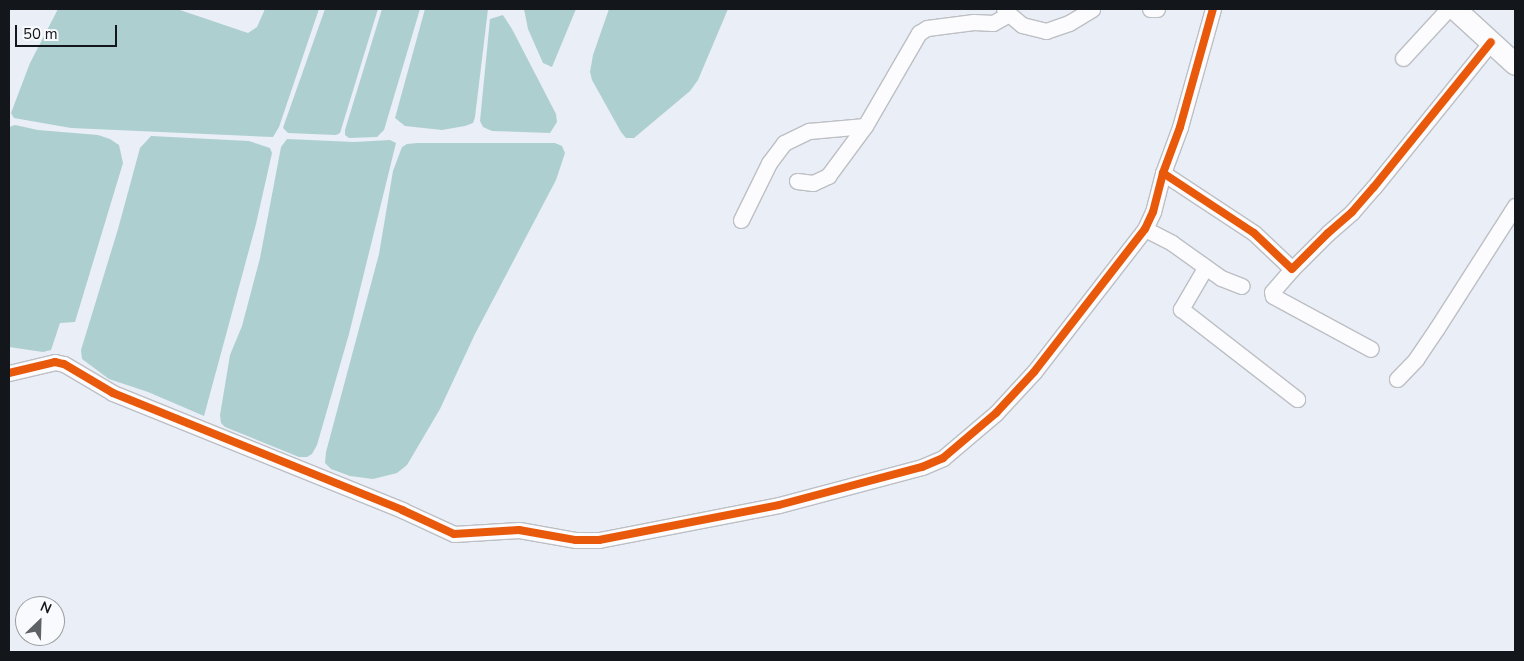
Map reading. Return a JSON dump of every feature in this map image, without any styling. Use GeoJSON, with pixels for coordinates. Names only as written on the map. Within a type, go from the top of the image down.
{"type":"FeatureCollection","features":[{"type":"Feature","properties":{"kind":"street"},"geometry":{"type":"LineString","coordinates":[[797,181],[813,183],[828,176],[865,126],[919,33],[928,28],[974,22],[993,24],[1007,11],[1022,25],[1046,31],[1069,23],[1092,9]]}},
{"type":"Feature","properties":{"kind":"street"},"geometry":{"type":"LineString","coordinates":[[1150,9],[1157,9]]}},
{"type":"Feature","properties":{"kind":"street"},"geometry":{"type":"LineString","coordinates":[[9,372],[54,362],[64,364],[113,393],[402,510],[454,534],[519,530],[576,540],[599,540],[779,505],[922,467],[943,458],[996,413],[1034,372],[1145,229],[1153,212],[1163,173],[1180,127],[1213,9]]}},
{"type":"Feature","properties":{"kind":"street"},"geometry":{"type":"LineString","coordinates":[[1403,58],[1448,9]]}},
{"type":"Feature","properties":{"kind":"street"},"geometry":{"type":"LineString","coordinates":[[1455,9],[1515,64]]}},
{"type":"Feature","properties":{"kind":"street"},"geometry":{"type":"LineString","coordinates":[[1370,349],[1273,296],[1272,292],[1292,269],[1352,212],[1374,187],[1491,42]]}},
{"type":"Feature","properties":{"kind":"street"},"geometry":{"type":"LineString","coordinates":[[741,220],[769,163],[784,143],[810,131],[865,126]]}},
{"type":"Feature","properties":{"kind":"street"},"geometry":{"type":"LineString","coordinates":[[1163,173],[1254,233],[1292,269]]}},
{"type":"Feature","properties":{"kind":"street"},"geometry":{"type":"LineString","coordinates":[[1398,379],[1416,359],[1438,328],[1515,206]]}},
{"type":"Feature","properties":{"kind":"street"},"geometry":{"type":"LineString","coordinates":[[1145,229],[1172,243],[1205,268],[1242,286]]}},
{"type":"Feature","properties":{"kind":"street"},"geometry":{"type":"LineString","coordinates":[[1205,268],[1181,309],[1297,399]]}},
{"type":"Feature","properties":{"kind":"shaded area"},"geometry":{"type":"Polygon","coordinates":[[[58,9],[177,9],[248,33],[257,27],[265,9],[319,9],[279,127],[273,137],[71,128],[14,118],[11,113],[30,63],[58,9]]]}},
{"type":"Feature","properties":{"kind":"shaded area"},"geometry":{"type":"Polygon","coordinates":[[[325,9],[378,9],[340,133],[336,135],[288,133],[283,128],[325,9]]]}},
{"type":"Feature","properties":{"kind":"shaded area"},"geometry":{"type":"Polygon","coordinates":[[[382,9],[420,9],[384,130],[377,137],[349,138],[345,135],[345,130],[382,9]]]}},
{"type":"Feature","properties":{"kind":"shaded area"},"geometry":{"type":"Polygon","coordinates":[[[425,9],[488,9],[473,123],[442,130],[405,126],[395,118],[425,9]]]}},
{"type":"Feature","properties":{"kind":"shaded area"},"geometry":{"type":"Polygon","coordinates":[[[524,9],[576,9],[552,67],[543,63],[528,29],[524,9]]]}},
{"type":"Feature","properties":{"kind":"shaded area"},"geometry":{"type":"Polygon","coordinates":[[[609,9],[728,9],[698,80],[690,91],[634,138],[626,138],[621,132],[592,80],[590,72],[593,55],[609,9]]]}},
{"type":"Feature","properties":{"kind":"shaded area"},"geometry":{"type":"Polygon","coordinates":[[[503,15],[556,114],[557,122],[550,133],[492,131],[483,127],[480,121],[490,19],[503,15]]]}},
{"type":"Feature","properties":{"kind":"shaded area"},"geometry":{"type":"Polygon","coordinates":[[[15,125],[38,130],[98,135],[110,139],[119,145],[123,163],[75,322],[60,323],[51,350],[43,352],[9,347],[9,127],[15,125]]]}},
{"type":"Feature","properties":{"kind":"shaded area"},"geometry":{"type":"Polygon","coordinates":[[[151,136],[249,141],[270,148],[272,153],[256,224],[204,416],[148,392],[109,379],[82,359],[81,350],[118,229],[140,148],[151,136]]]}},
{"type":"Feature","properties":{"kind":"shaded area"},"geometry":{"type":"Polygon","coordinates":[[[287,139],[354,142],[390,140],[396,143],[349,334],[317,445],[312,454],[307,457],[299,457],[225,427],[221,423],[220,415],[230,355],[242,326],[260,258],[281,147],[287,139]]]}},
{"type":"Feature","properties":{"kind":"shaded area"},"geometry":{"type":"Polygon","coordinates":[[[555,143],[562,146],[565,153],[556,180],[475,334],[440,409],[407,465],[397,473],[373,479],[350,476],[331,469],[325,463],[326,452],[379,254],[393,171],[402,147],[407,144],[555,143]]]}},
{"type":"Feature","properties":{"kind":"cycle path"},"geometry":{"type":"LineString","coordinates":[[9,373],[55,362],[64,364],[113,393],[402,510],[454,534],[519,530],[576,540],[599,540],[779,505],[922,467],[943,458],[996,413],[1034,372],[1145,229],[1153,212],[1163,173],[1180,127],[1213,9]]}},
{"type":"Feature","properties":{"kind":"cycle path"},"geometry":{"type":"LineString","coordinates":[[1163,173],[1254,233],[1292,269],[1352,212],[1374,187],[1491,42]]}}]}
